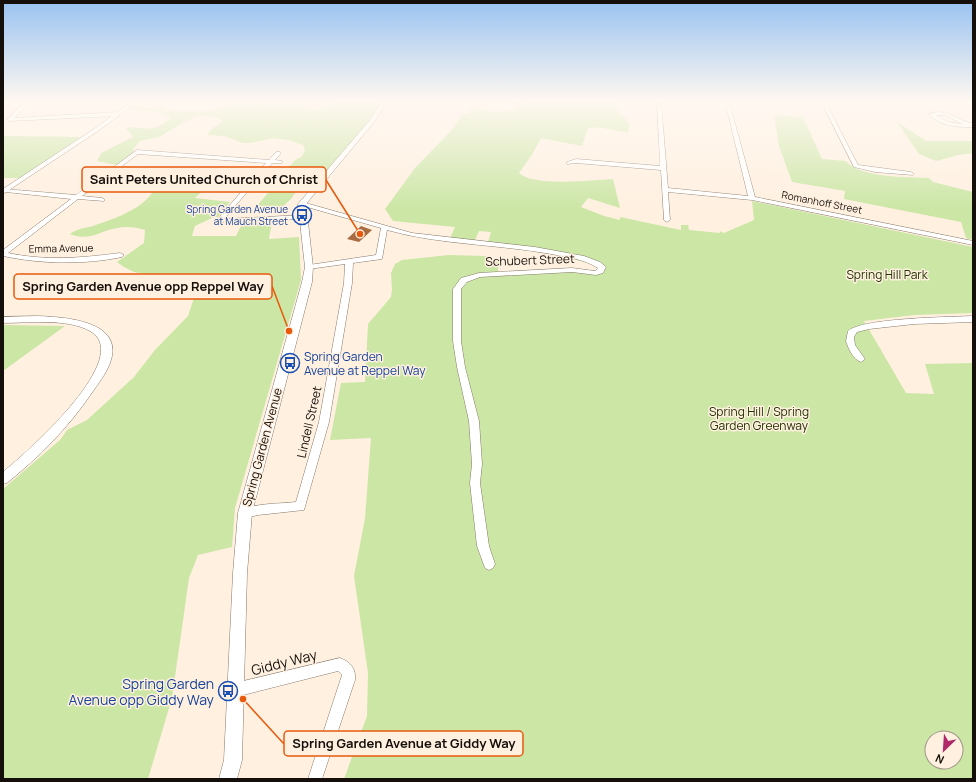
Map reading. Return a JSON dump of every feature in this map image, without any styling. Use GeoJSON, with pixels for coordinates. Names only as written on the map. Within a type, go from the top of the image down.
{"type":"FeatureCollection","features":[{"type":"Feature","properties":{"kind":"street"},"geometry":{"type":"LineString","coordinates":[[5,191],[84,137]]}},
{"type":"Feature","properties":{"kind":"street"},"geometry":{"type":"LineString","coordinates":[[302,204],[358,137]]}},
{"type":"Feature","properties":{"kind":"street"},"geometry":{"type":"LineString","coordinates":[[662,137],[667,220]]}},
{"type":"Feature","properties":{"kind":"street"},"geometry":{"type":"LineString","coordinates":[[736,137],[752,198]]}},
{"type":"Feature","properties":{"kind":"street"},"geometry":{"type":"LineString","coordinates":[[842,137],[856,166],[875,170],[911,174]]}},
{"type":"Feature","properties":{"kind":"street"},"geometry":{"type":"LineString","coordinates":[[3,254],[137,152],[280,162]]}},
{"type":"Feature","properties":{"kind":"street"},"geometry":{"type":"LineString","coordinates":[[278,152],[219,221],[304,217]]}},
{"type":"Feature","properties":{"kind":"street"},"geometry":{"type":"LineString","coordinates":[[569,163],[576,161],[663,168]]}},
{"type":"Feature","properties":{"kind":"street","name":"Romanhoff Street"},"geometry":{"type":"LineString","coordinates":[[665,190],[752,198],[973,243]]}},
{"type":"Feature","properties":{"kind":"street"},"geometry":{"type":"LineString","coordinates":[[5,191],[102,200]]}},
{"type":"Feature","properties":{"kind":"street","name":"Spring Garden Avenue"},"geometry":{"type":"LineString","coordinates":[[228,779],[233,760],[235,690],[245,513],[308,282],[309,267],[302,204]]}},
{"type":"Feature","properties":{"kind":"street","name":"Schubert Street"},"geometry":{"type":"LineString","coordinates":[[302,204],[412,235],[534,249],[581,258],[602,267],[600,271],[596,273],[564,270],[479,275],[464,280],[457,289],[457,341],[461,367],[474,421],[477,464],[475,483],[483,546],[489,564]]}},
{"type":"Feature","properties":{"kind":"street"},"geometry":{"type":"LineString","coordinates":[[309,267],[379,257],[384,228]]}},
{"type":"Feature","properties":{"kind":"street","name":"Emma Avenue"},"geometry":{"type":"LineString","coordinates":[[3,254],[32,260],[75,259],[120,255]]}},
{"type":"Feature","properties":{"kind":"street","name":"Lindell Street"},"geometry":{"type":"LineString","coordinates":[[245,513],[258,510],[300,507],[324,422],[348,283],[349,262]]}},
{"type":"Feature","properties":{"kind":"street"},"geometry":{"type":"LineString","coordinates":[[861,359],[850,342],[851,334],[855,330],[865,327],[909,321],[973,319]]}},
{"type":"Feature","properties":{"kind":"street"},"geometry":{"type":"LineString","coordinates":[[3,320],[54,320],[79,323],[93,328],[102,336],[106,343],[108,353],[100,373],[64,422],[32,455],[3,479]]}},
{"type":"Feature","properties":{"kind":"street","name":"Giddy Way"},"geometry":{"type":"LineString","coordinates":[[235,690],[340,664],[349,672],[348,680],[315,779]]}},
{"type":"Feature","properties":{"kind":"green space"},"geometry":{"type":"Polygon","coordinates":[[[3,137],[80,137],[20,178],[3,178],[3,137]]]}},
{"type":"Feature","properties":{"kind":"green space"},"geometry":{"type":"Polygon","coordinates":[[[132,137],[157,137],[140,141],[134,148],[133,152],[116,165],[97,161],[101,153],[132,137]]]}},
{"type":"Feature","properties":{"kind":"green space"},"geometry":{"type":"Polygon","coordinates":[[[228,137],[355,137],[320,178],[306,177],[291,199],[281,208],[257,206],[295,160],[301,157],[305,151],[303,145],[289,140],[273,138],[243,143],[228,137]]]}},
{"type":"Feature","properties":{"kind":"green space"},"geometry":{"type":"Polygon","coordinates":[[[445,137],[585,137],[582,146],[541,138],[533,153],[519,173],[537,180],[564,182],[613,179],[620,208],[588,198],[581,207],[604,216],[620,220],[620,217],[681,230],[681,225],[688,225],[689,230],[720,233],[720,231],[724,233],[754,220],[752,201],[973,247],[973,313],[914,315],[864,321],[906,393],[934,394],[925,364],[973,363],[973,779],[344,779],[367,716],[368,673],[354,576],[365,518],[371,438],[330,440],[341,383],[365,382],[368,324],[391,297],[391,273],[395,264],[402,260],[449,255],[485,256],[498,260],[498,272],[573,269],[598,270],[597,266],[575,259],[540,252],[505,248],[505,243],[488,242],[491,232],[479,231],[475,240],[450,238],[455,227],[393,221],[385,209],[415,168],[445,137]]]}},
{"type":"Feature","properties":{"kind":"green space"},"geometry":{"type":"Polygon","coordinates":[[[778,137],[812,137],[822,159],[846,161],[852,167],[872,174],[897,177],[929,178],[933,182],[973,192],[973,240],[966,238],[961,222],[844,199],[845,191],[792,182],[779,146],[778,137]]]}},
{"type":"Feature","properties":{"kind":"green space"},"geometry":{"type":"Polygon","coordinates":[[[908,137],[921,137],[926,141],[973,141],[973,153],[958,155],[936,161],[919,154],[908,137]]]}},
{"type":"Feature","properties":{"kind":"green space"},"geometry":{"type":"Polygon","coordinates":[[[161,170],[220,175],[195,198],[230,202],[218,217],[214,217],[195,226],[192,236],[236,236],[243,222],[272,222],[269,239],[299,237],[301,280],[235,508],[232,547],[198,555],[189,578],[172,698],[148,779],[3,779],[3,489],[60,440],[67,430],[87,420],[134,377],[155,350],[188,316],[194,298],[184,285],[163,277],[134,272],[117,262],[144,243],[145,230],[124,227],[83,237],[70,234],[72,232],[115,218],[136,207],[153,192],[158,182],[161,170]]]}},
{"type":"Feature","properties":{"kind":"green space"},"geometry":{"type":"Polygon","coordinates":[[[3,325],[65,326],[3,371],[3,325]]]}},
{"type":"Feature","properties":{"kind":"building"},"geometry":{"type":"Polygon","coordinates":[[[361,226],[372,230],[359,242],[347,239],[361,226]]]}},
{"type":"Feature","properties":{"kind":"place","name":"Spring Garden Avenue at Mauch Street"},"geometry":{"type":"Point","coordinates":[302,215]}},
{"type":"Feature","properties":{"kind":"place","name":"Saint Peters United Church of Christ"},"geometry":{"type":"Point","coordinates":[360,234]}},
{"type":"Feature","properties":{"kind":"place","name":"Spring Garden Avenue opp Reppel Way"},"geometry":{"type":"Point","coordinates":[289,331]}},
{"type":"Feature","properties":{"kind":"place","name":"Spring Garden Avenue at Reppel Way"},"geometry":{"type":"Point","coordinates":[290,363]}},
{"type":"Feature","properties":{"kind":"place","name":"Spring Garden Avenue opp Giddy Way"},"geometry":{"type":"Point","coordinates":[228,691]}},
{"type":"Feature","properties":{"kind":"place","name":"Spring Garden Avenue at Giddy Way"},"geometry":{"type":"Point","coordinates":[243,699]}},
{"type":"Feature","properties":{"kind":"park label","name":"Spring Hill Park"},"geometry":{"type":"Point","coordinates":[887,274]}},
{"type":"Feature","properties":{"kind":"park label","name":"Spring Hill / Spring Garden Greenway"},"geometry":{"type":"Point","coordinates":[759,418]}}]}
